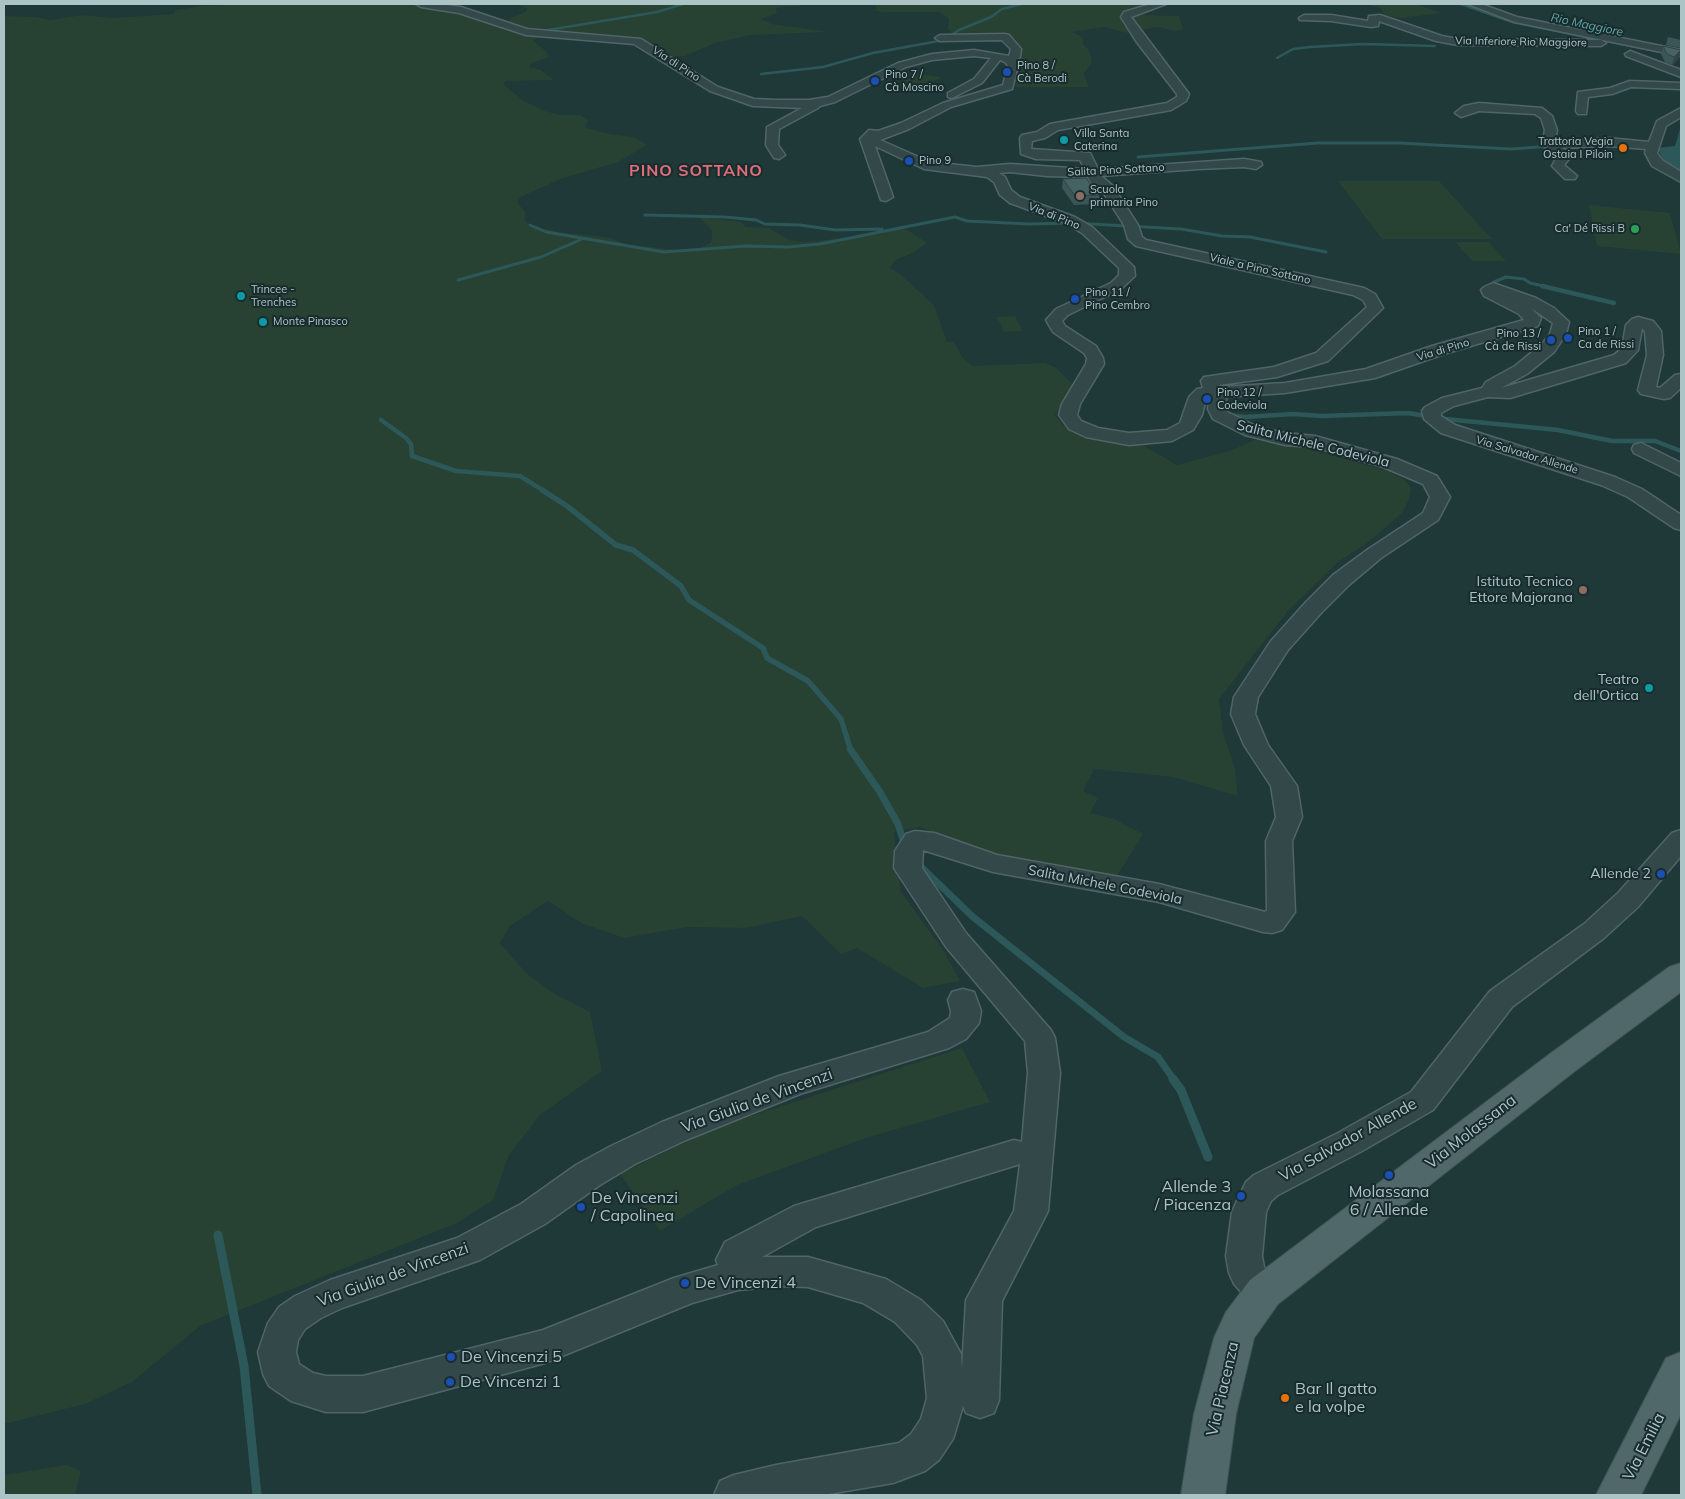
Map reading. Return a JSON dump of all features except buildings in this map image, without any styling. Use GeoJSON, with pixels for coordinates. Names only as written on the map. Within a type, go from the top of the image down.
{"type":"FeatureCollection","features":[{"type":"Feature","properties":{"kind":"main road","name":"Via Molassana"},"geometry":{"type":"LineString","coordinates":[[1264,1292],[1562,1062],[1681,975]]}},
{"type":"Feature","properties":{"kind":"main road","name":"Via Piacenza"},"geometry":{"type":"LineString","coordinates":[[1203,1495],[1215,1414],[1234,1338],[1240,1325],[1264,1292]]}},
{"type":"Feature","properties":{"kind":"main road","name":"Via Emilia"},"geometry":{"type":"LineString","coordinates":[[1618,1495],[1681,1371]]}},
{"type":"Feature","properties":{"kind":"street","name":"Via di Pino"},"geometry":{"type":"LineString","coordinates":[[422,4],[461,10],[526,32],[637,41],[714,89],[753,102],[793,105],[825,102],[902,64],[918,60],[960,54],[988,54],[1003,60]]}},
{"type":"Feature","properties":{"kind":"street","name":"Viale a Pino Sottano"},"geometry":{"type":"LineString","coordinates":[[1161,4],[1127,14],[1128,21],[1183,94],[1182,99],[1171,106],[1060,125],[1026,138],[1025,151],[1036,155],[1083,152],[1097,182],[1108,190],[1131,225],[1135,239],[1141,243],[1358,292],[1369,297],[1374,303],[1375,308],[1322,357],[1277,372],[1210,381],[1215,392]]}},
{"type":"Feature","properties":{"kind":"street"},"geometry":{"type":"LineString","coordinates":[[1473,4],[1515,19],[1681,53]]}},
{"type":"Feature","properties":{"kind":"street","name":"Via Inferiore Rio Maggiore"},"geometry":{"type":"LineString","coordinates":[[1304,18],[1331,18],[1374,24],[1373,18],[1380,18],[1440,40],[1458,42],[1601,43]]}},
{"type":"Feature","properties":{"kind":"street","name":"Via Inferiore Rio Maggiore"},"geometry":{"type":"LineString","coordinates":[[1548,34],[1601,43],[1681,74]]}},
{"type":"Feature","properties":{"kind":"street"},"geometry":{"type":"LineString","coordinates":[[940,38],[1005,37],[1016,49],[1015,57],[1003,60]]}},
{"type":"Feature","properties":{"kind":"street"},"geometry":{"type":"LineString","coordinates":[[905,112],[934,104],[967,89],[978,81],[1009,54],[1008,46],[996,43]]}},
{"type":"Feature","properties":{"kind":"street"},"geometry":{"type":"LineString","coordinates":[[886,197],[866,139],[875,132],[886,132],[947,105],[1008,87],[1013,66],[1003,60]]}},
{"type":"Feature","properties":{"kind":"street"},"geometry":{"type":"LineString","coordinates":[[1590,83],[1596,89],[1603,92]]}},
{"type":"Feature","properties":{"kind":"street"},"geometry":{"type":"LineString","coordinates":[[1582,111],[1582,94],[1620,89],[1630,84],[1681,86]]}},
{"type":"Feature","properties":{"kind":"street"},"geometry":{"type":"LineString","coordinates":[[967,89],[998,91]]}},
{"type":"Feature","properties":{"kind":"street"},"geometry":{"type":"LineString","coordinates":[[779,155],[772,145],[773,127],[825,102]]}},
{"type":"Feature","properties":{"kind":"street"},"geometry":{"type":"LineString","coordinates":[[1461,114],[1468,109],[1479,107],[1540,112],[1546,116],[1550,123],[1550,142],[1571,146]]}},
{"type":"Feature","properties":{"kind":"street","name":"Viale a Pino Sottano"},"geometry":{"type":"LineString","coordinates":[[1048,131],[1047,127],[1060,119],[1092,111]]}},
{"type":"Feature","properties":{"kind":"street"},"geometry":{"type":"LineString","coordinates":[[1681,112],[1661,124],[1652,146],[1652,157],[1657,163],[1681,178]]}},
{"type":"Feature","properties":{"kind":"street","name":"Via di Pino"},"geometry":{"type":"LineString","coordinates":[[886,132],[876,136],[872,141],[929,166],[977,170],[997,177],[1005,192],[1015,200],[1070,220],[1087,230],[1126,267],[1126,276],[1116,286],[1062,312],[1054,320],[1059,329],[1090,350],[1096,361],[1069,408],[1068,415],[1075,425],[1093,434],[1116,438],[1142,439],[1172,435],[1187,426],[1193,415],[1198,396],[1215,392],[1285,388],[1369,374],[1438,350],[1517,329],[1532,323],[1533,318],[1525,311],[1490,293],[1489,290],[1493,288],[1505,290],[1530,301],[1548,311],[1561,322],[1558,334],[1548,348],[1521,370],[1492,386],[1488,392]]}},
{"type":"Feature","properties":{"kind":"street"},"geometry":{"type":"LineString","coordinates":[[1570,176],[1558,166],[1558,163],[1567,154],[1551,149],[1608,142],[1652,146]]}},
{"type":"Feature","properties":{"kind":"street","name":"Salita Pino Sottano"},"geometry":{"type":"LineString","coordinates":[[977,170],[1010,168],[1046,172],[1093,173],[1198,165],[1244,163],[1256,165]]}},
{"type":"Feature","properties":{"kind":"street"},"geometry":{"type":"LineString","coordinates":[[1488,392],[1504,394],[1620,359],[1630,350],[1634,325],[1638,322],[1647,324],[1652,331],[1655,355],[1647,390],[1664,394],[1681,378]]}},
{"type":"Feature","properties":{"kind":"street","name":"Salita Michele Codeviola"},"geometry":{"type":"LineString","coordinates":[[980,1400],[984,1300],[1031,1211],[1034,1196],[1044,1073],[1040,1038],[956,940],[908,868],[909,851],[916,840],[934,842],[993,863],[1159,893],[1263,922],[1272,922],[1281,912],[1278,841],[1290,817],[1284,786],[1256,745],[1243,714],[1246,697],[1279,646],[1314,607],[1341,580],[1374,554],[1431,516],[1440,497],[1430,480],[1390,463],[1314,442],[1285,439],[1252,431],[1224,419],[1217,409],[1220,399],[1215,392]]}},
{"type":"Feature","properties":{"kind":"street","name":"Via Salvador Allende"},"geometry":{"type":"LineString","coordinates":[[1488,392],[1448,402],[1434,408],[1431,411],[1433,419],[1448,430],[1608,481],[1635,493],[1681,524]]}},
{"type":"Feature","properties":{"kind":"street"},"geometry":{"type":"LineString","coordinates":[[1641,449],[1681,470]]}},
{"type":"Feature","properties":{"kind":"street","name":"Via Salvador Allende"},"geometry":{"type":"LineString","coordinates":[[1264,1292],[1246,1273],[1244,1256],[1247,1218],[1252,1202],[1258,1192],[1266,1185],[1350,1142],[1422,1101],[1500,999],[1594,931],[1628,900],[1681,839]]}},
{"type":"Feature","properties":{"kind":"street","name":"Via Giulia de Vincenzi"},"geometry":{"type":"LineString","coordinates":[[734,1495],[776,1484],[893,1464],[911,1458],[925,1447],[940,1426],[946,1398],[942,1354],[930,1333],[908,1311],[873,1290],[808,1272],[780,1271],[738,1275],[687,1289],[545,1346],[363,1394],[326,1394],[304,1389],[282,1374],[277,1352],[281,1335],[292,1318],[308,1307],[330,1296],[468,1249],[533,1214],[609,1163],[674,1131],[790,1085],[938,1040],[955,1031],[964,1023],[966,1011],[963,1000]]}},
{"type":"Feature","properties":{"kind":"street"},"geometry":{"type":"LineString","coordinates":[[738,1275],[734,1260],[738,1253],[806,1216],[1014,1153]]}},
{"type":"Feature","properties":{"kind":"green space"},"geometry":{"type":"Polygon","coordinates":[[[412,4],[440,7],[514,30],[600,40],[536,38],[534,41],[547,52],[548,57],[531,64],[529,67],[541,70],[554,80],[506,81],[503,84],[524,101],[545,111],[560,115],[580,115],[588,120],[585,126],[587,128],[610,134],[634,137],[647,145],[618,162],[560,179],[521,197],[517,202],[525,212],[525,220],[529,225],[559,232],[611,238],[625,244],[677,250],[701,248],[710,243],[712,230],[698,217],[741,222],[746,227],[769,228],[789,240],[803,242],[866,236],[901,229],[908,230],[927,243],[916,251],[896,260],[890,268],[900,274],[934,305],[947,342],[954,342],[963,358],[973,366],[1045,363],[1055,367],[1073,385],[1055,415],[1063,425],[1081,435],[1102,441],[1141,444],[1177,465],[1229,451],[1255,440],[1296,445],[1387,471],[1405,480],[1411,488],[1409,499],[1402,513],[1370,541],[1337,563],[1288,611],[1219,699],[1223,732],[1235,769],[1238,796],[1173,777],[1094,769],[1083,791],[1098,798],[1090,813],[1114,819],[1143,834],[1114,881],[1063,873],[979,850],[920,827],[894,832],[901,892],[944,951],[960,981],[923,988],[857,948],[841,954],[802,916],[746,928],[687,927],[624,938],[581,923],[548,901],[510,926],[500,943],[528,975],[555,994],[590,1012],[602,1071],[540,1115],[509,1155],[493,1200],[457,1223],[200,1326],[132,1382],[85,1404],[4,1424],[4,16],[36,17],[50,20],[82,15],[112,18],[173,14],[176,10],[201,6],[412,4]]]}},
{"type":"Feature","properties":{"kind":"green space"},"geometry":{"type":"Polygon","coordinates":[[[517,4],[815,4],[776,8],[777,13],[761,19],[772,24],[829,32],[751,35],[715,43],[685,56],[673,57],[656,44],[633,37],[531,30],[506,23],[511,18],[527,11],[527,8],[517,4]]]}},
{"type":"Feature","properties":{"kind":"green space"},"geometry":{"type":"Polygon","coordinates":[[[875,4],[1151,4],[1131,10],[1146,15],[1179,16],[1183,29],[1175,31],[1157,27],[1127,33],[1105,27],[1072,32],[1083,37],[1083,44],[1089,50],[1092,62],[1084,74],[1089,87],[1015,87],[1022,69],[1016,39],[1002,35],[955,37],[948,29],[949,19],[939,12],[875,11],[877,8],[875,4]]]}},
{"type":"Feature","properties":{"kind":"green space"},"geometry":{"type":"Polygon","coordinates":[[[1367,4],[1415,4],[1443,13],[1402,18],[1384,15],[1382,9],[1367,4]]]}},
{"type":"Feature","properties":{"kind":"green space"},"geometry":{"type":"Polygon","coordinates":[[[919,74],[942,77],[914,91],[891,87],[919,74]]]}},
{"type":"Feature","properties":{"kind":"green space"},"geometry":{"type":"Polygon","coordinates":[[[1338,181],[1439,181],[1492,239],[1382,239],[1338,181]]]}},
{"type":"Feature","properties":{"kind":"green space","name":"Ca' Dé Rissi B"},"geometry":{"type":"Polygon","coordinates":[[[1589,205],[1670,213],[1681,254],[1597,246],[1589,205]]]}},
{"type":"Feature","properties":{"kind":"green space"},"geometry":{"type":"Polygon","coordinates":[[[1455,242],[1489,242],[1506,261],[1472,261],[1455,242]]]}},
{"type":"Feature","properties":{"kind":"green space"},"geometry":{"type":"Polygon","coordinates":[[[1015,316],[1023,331],[1004,332],[997,317],[1015,316]]]}},
{"type":"Feature","properties":{"kind":"green space"},"geometry":{"type":"Polygon","coordinates":[[[962,1048],[990,1102],[866,1138],[735,1186],[660,1231],[620,1174],[683,1143],[732,1122],[962,1048]]]}},
{"type":"Feature","properties":{"kind":"green space"},"geometry":{"type":"Polygon","coordinates":[[[67,1465],[81,1471],[75,1495],[4,1495],[4,1475],[67,1465]]]}},
{"type":"Feature","properties":{"kind":"water"},"geometry":{"type":"Polygon","coordinates":[[[1681,126],[1681,172],[1662,158],[1658,148],[1675,146],[1681,126]]]}},
{"type":"Feature","properties":{"kind":"waterway"},"geometry":{"type":"LineString","coordinates":[[542,31],[657,12],[683,4]]}},
{"type":"Feature","properties":{"kind":"waterway"},"geometry":{"type":"LineString","coordinates":[[761,74],[823,67],[873,53],[944,40],[959,30],[991,17],[1002,9],[1022,4]]}},
{"type":"Feature","properties":{"kind":"waterway","name":"Rio Maggiore"},"geometry":{"type":"LineString","coordinates":[[1461,4],[1512,22],[1681,56]]}},
{"type":"Feature","properties":{"kind":"waterway"},"geometry":{"type":"LineString","coordinates":[[1277,58],[1293,49],[1310,47],[1363,44],[1435,46]]}},
{"type":"Feature","properties":{"kind":"waterway"},"geometry":{"type":"LineString","coordinates":[[1138,157],[1318,143],[1399,143],[1510,149],[1554,146]]}},
{"type":"Feature","properties":{"kind":"waterway"},"geometry":{"type":"LineString","coordinates":[[645,215],[725,217],[756,220],[765,224],[800,225],[835,230],[882,229]]}},
{"type":"Feature","properties":{"kind":"waterway"},"geometry":{"type":"LineString","coordinates":[[530,225],[546,232],[664,252],[746,246],[788,247],[820,244],[955,217],[967,221],[1029,224],[1073,223],[1181,229],[1222,236],[1250,237],[1326,252]]}},
{"type":"Feature","properties":{"kind":"waterway"},"geometry":{"type":"LineString","coordinates":[[458,280],[541,257],[582,239]]}},
{"type":"Feature","properties":{"kind":"waterway"},"geometry":{"type":"LineString","coordinates":[[1494,282],[1506,277],[1524,279],[1530,283],[1548,287]]}},
{"type":"Feature","properties":{"kind":"waterway"},"geometry":{"type":"LineString","coordinates":[[1542,286],[1614,303]]}},
{"type":"Feature","properties":{"kind":"waterway"},"geometry":{"type":"LineString","coordinates":[[1227,415],[1245,417],[1293,414],[1322,416],[1408,413],[1445,419],[1558,430],[1612,441],[1655,441],[1681,451]]}},
{"type":"Feature","properties":{"kind":"waterway"},"geometry":{"type":"LineString","coordinates":[[381,420],[406,438],[411,444],[412,456],[456,471],[520,476],[544,491]]}},
{"type":"Feature","properties":{"kind":"waterway"},"geometry":{"type":"LineString","coordinates":[[542,490],[567,506],[616,545],[633,550],[681,586],[689,600],[763,648],[767,658],[808,681],[841,719],[851,750]]}},
{"type":"Feature","properties":{"kind":"waterway"},"geometry":{"type":"LineString","coordinates":[[851,750],[880,792],[898,824],[905,846]]}},
{"type":"Feature","properties":{"kind":"waterway"},"geometry":{"type":"LineString","coordinates":[[916,862],[973,917],[1124,1037],[1158,1057],[1174,1080]]}},
{"type":"Feature","properties":{"kind":"waterway"},"geometry":{"type":"LineString","coordinates":[[1173,1079],[1181,1090],[1208,1157]]}},
{"type":"Feature","properties":{"kind":"waterway"},"geometry":{"type":"LineString","coordinates":[[218,1235],[244,1366],[257,1495]]}},
{"type":"Feature","properties":{"kind":"place","name":"Pino 8 / Cà Berodi"},"geometry":{"type":"Point","coordinates":[1007,72]}},
{"type":"Feature","properties":{"kind":"place","name":"Pino 7 / Cà Moscino"},"geometry":{"type":"Point","coordinates":[875,81]}},
{"type":"Feature","properties":{"kind":"place","name":"Villa Santa Caterina"},"geometry":{"type":"Point","coordinates":[1064,140]}},
{"type":"Feature","properties":{"kind":"place","name":"Trattoria Vegia Ostaia I Piloin"},"geometry":{"type":"Point","coordinates":[1623,148]}},
{"type":"Feature","properties":{"kind":"place","name":"Pino 9"},"geometry":{"type":"Point","coordinates":[909,161]}},
{"type":"Feature","properties":{"kind":"place","name":"Scuola primaria Pino"},"geometry":{"type":"Point","coordinates":[1080,196]}},
{"type":"Feature","properties":{"kind":"place","name":"Ca' Dé Rissi B"},"geometry":{"type":"Point","coordinates":[1635,229]}},
{"type":"Feature","properties":{"kind":"place","name":"Trincee - Trenches"},"geometry":{"type":"Point","coordinates":[241,296]}},
{"type":"Feature","properties":{"kind":"place","name":"Pino 11 / Pino Cembro"},"geometry":{"type":"Point","coordinates":[1075,299]}},
{"type":"Feature","properties":{"kind":"place","name":"Monte Pinasco"},"geometry":{"type":"Point","coordinates":[263,322]}},
{"type":"Feature","properties":{"kind":"place","name":"Pino 1 / Ca de Rissi"},"geometry":{"type":"Point","coordinates":[1568,338]}},
{"type":"Feature","properties":{"kind":"place","name":"Pino 13 / Cà de Rissi"},"geometry":{"type":"Point","coordinates":[1551,340]}},
{"type":"Feature","properties":{"kind":"place","name":"Pino 12 / Codeviola"},"geometry":{"type":"Point","coordinates":[1207,399]}},
{"type":"Feature","properties":{"kind":"place","name":"Istituto Tecnico Ettore Majorana"},"geometry":{"type":"Point","coordinates":[1583,590]}},
{"type":"Feature","properties":{"kind":"place","name":"Teatro dell'Ortica"},"geometry":{"type":"Point","coordinates":[1649,688]}},
{"type":"Feature","properties":{"kind":"place","name":"Allende 2"},"geometry":{"type":"Point","coordinates":[1661,874]}},
{"type":"Feature","properties":{"kind":"place","name":"Molassana 6 / Allende"},"geometry":{"type":"Point","coordinates":[1389,1175]}},
{"type":"Feature","properties":{"kind":"place","name":"Allende 3 / Piacenza"},"geometry":{"type":"Point","coordinates":[1241,1196]}},
{"type":"Feature","properties":{"kind":"place","name":"De Vincenzi / Capolinea"},"geometry":{"type":"Point","coordinates":[581,1207]}},
{"type":"Feature","properties":{"kind":"place","name":"De Vincenzi 4"},"geometry":{"type":"Point","coordinates":[685,1283]}},
{"type":"Feature","properties":{"kind":"place","name":"De Vincenzi 5"},"geometry":{"type":"Point","coordinates":[451,1357]}},
{"type":"Feature","properties":{"kind":"place","name":"De Vincenzi 1"},"geometry":{"type":"Point","coordinates":[450,1382]}},
{"type":"Feature","properties":{"kind":"place","name":"Bar Il gatto e la volpe"},"geometry":{"type":"Point","coordinates":[1285,1398]}},
{"type":"Feature","properties":{"kind":"district","name":"PINO SOTTANO"},"geometry":{"type":"Point","coordinates":[696,171]}}]}
